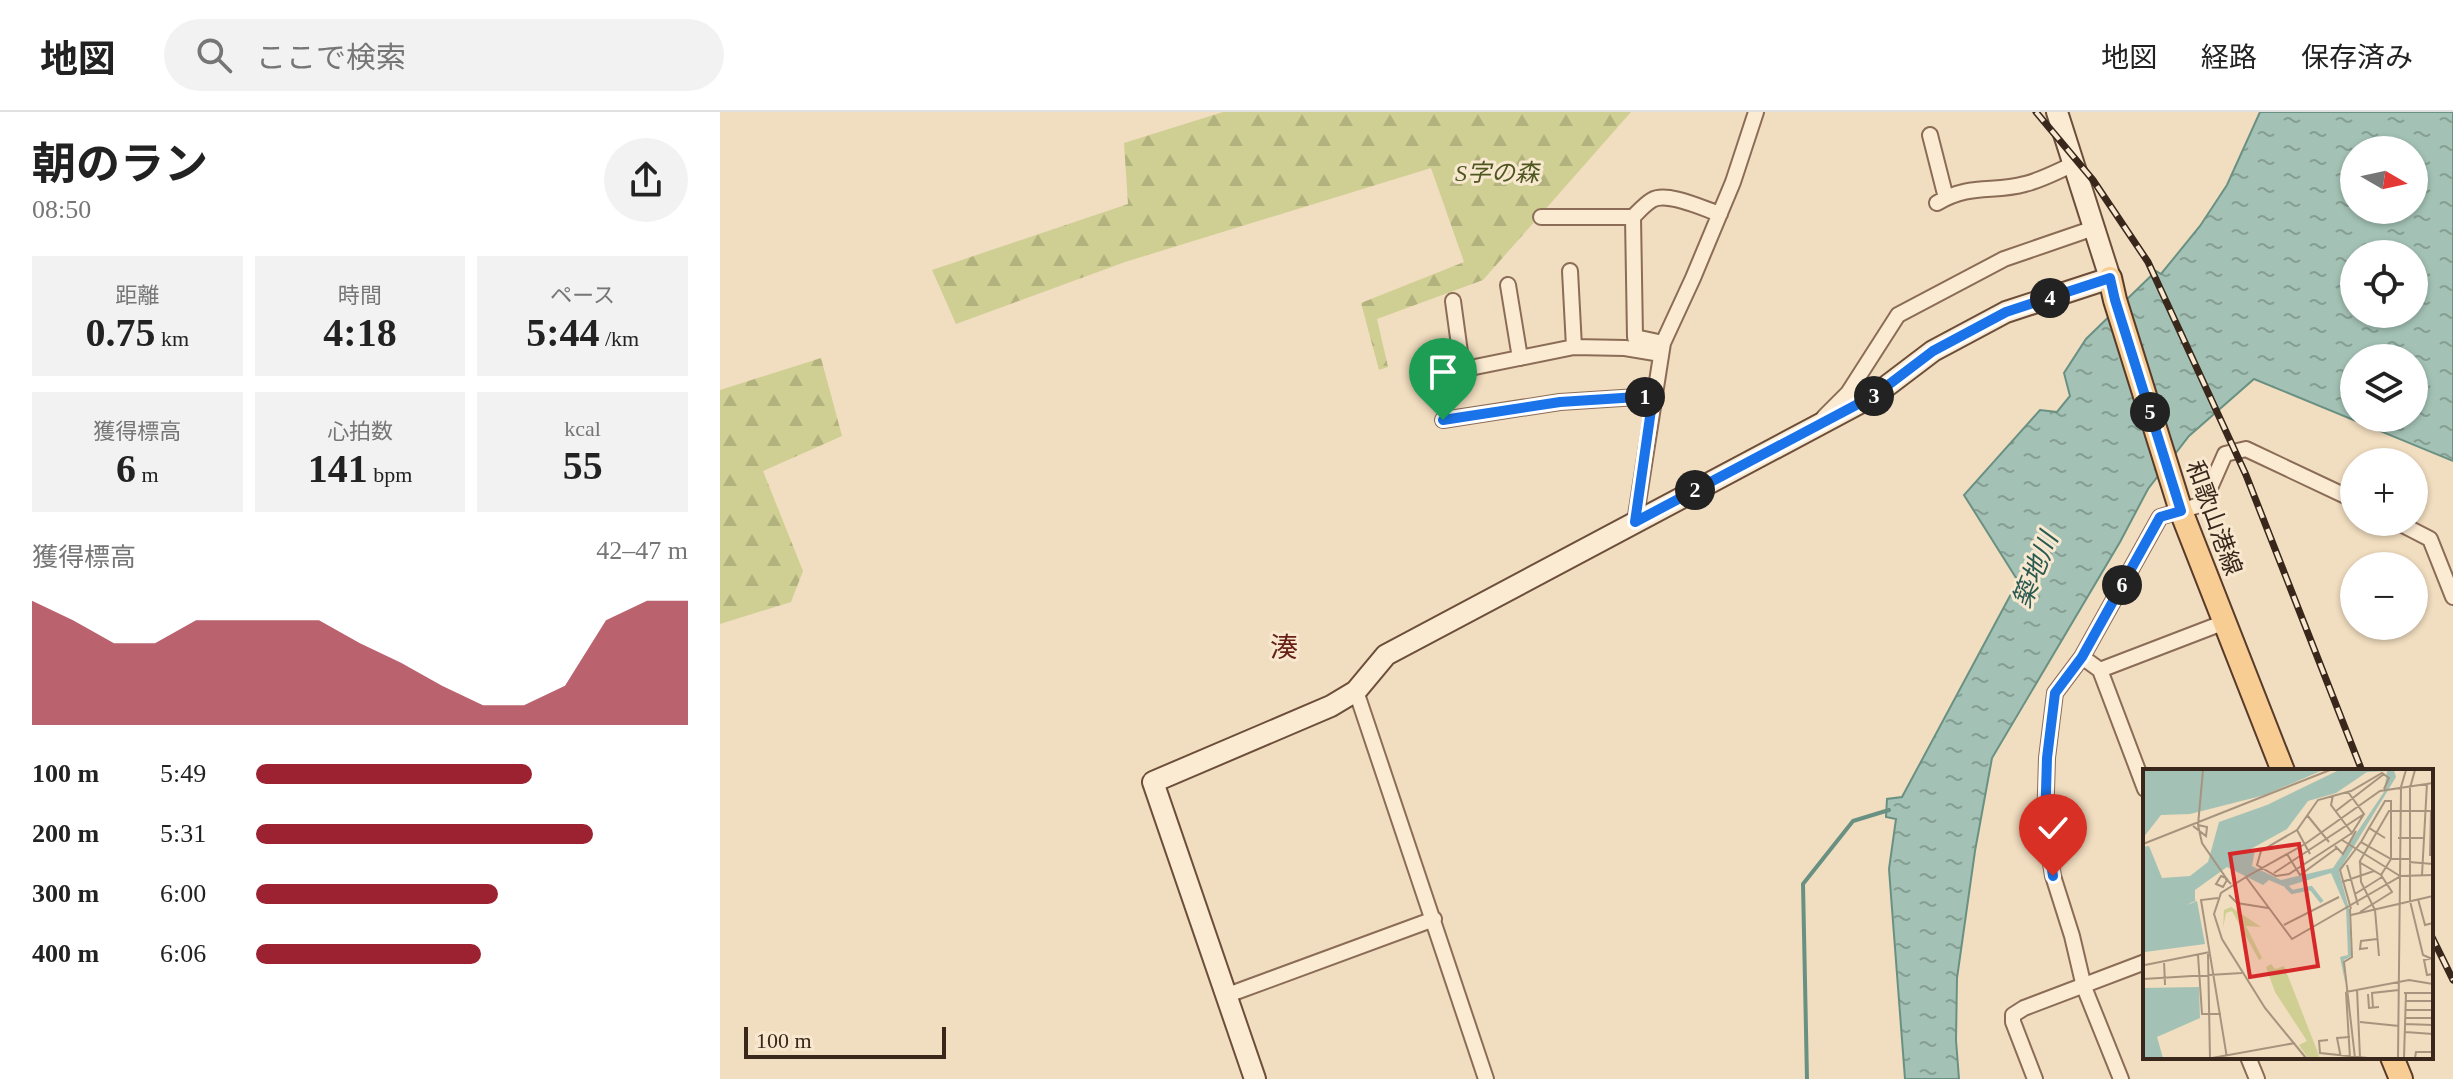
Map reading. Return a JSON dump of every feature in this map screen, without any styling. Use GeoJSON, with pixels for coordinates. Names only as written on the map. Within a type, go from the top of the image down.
{"type":"FeatureCollection","features":[{"type":"Feature","properties":{"kind":"main road","name":"和歌山港線"},"geometry":{"type":"LineString","coordinates":[[2112,289],[2181,511],[2282,769]]}},
{"type":"Feature","properties":{"kind":"main road"},"geometry":{"type":"LineString","coordinates":[[2393,1059],[2401,1079]]}},
{"type":"Feature","properties":{"kind":"street"},"geometry":{"type":"LineString","coordinates":[[1635,522],[1662,348],[1733,182],[1756,112]]}},
{"type":"Feature","properties":{"kind":"street"},"geometry":{"type":"LineString","coordinates":[[1255,1079],[1153,782],[1331,706],[1356,691],[1386,655],[1875,395],[1933,351],[2006,312],[2112,289],[2057,112]]}},
{"type":"Feature","properties":{"kind":"street"},"geometry":{"type":"LineString","coordinates":[[1930,135],[1942,201],[1982,187],[2006,188],[2028,184],[2074,164]]}},
{"type":"Feature","properties":{"kind":"street"},"geometry":{"type":"LineString","coordinates":[[1541,217],[1633,217],[1654,198],[1661,197],[1720,214]]}},
{"type":"Feature","properties":{"kind":"street"},"geometry":{"type":"LineString","coordinates":[[1633,217],[1635,337],[1662,348]]}},
{"type":"Feature","properties":{"kind":"street"},"geometry":{"type":"LineString","coordinates":[[1813,428],[1848,393],[1898,315],[2004,259],[2094,228]]}},
{"type":"Feature","properties":{"kind":"street"},"geometry":{"type":"LineString","coordinates":[[1570,271],[1574,347]]}},
{"type":"Feature","properties":{"kind":"street"},"geometry":{"type":"LineString","coordinates":[[1508,285],[1520,358]]}},
{"type":"Feature","properties":{"kind":"street"},"geometry":{"type":"LineString","coordinates":[[1453,301],[1462,367],[1465,369],[1574,347],[1662,348]]}},
{"type":"Feature","properties":{"kind":"street"},"geometry":{"type":"LineString","coordinates":[[1443,420],[1560,402],[1653,396]]}},
{"type":"Feature","properties":{"kind":"street"},"geometry":{"type":"LineString","coordinates":[[2121,1079],[2084,987],[2053,876],[2045,825],[2047,758],[2055,693],[2082,657],[2160,517],[2203,504],[2225,454],[2246,449],[2340,493]]}},
{"type":"Feature","properties":{"kind":"street"},"geometry":{"type":"LineString","coordinates":[[2424,536],[2430,539],[2453,597]]}},
{"type":"Feature","properties":{"kind":"street"},"geometry":{"type":"LineString","coordinates":[[2100,670],[2225,622]]}},
{"type":"Feature","properties":{"kind":"street"},"geometry":{"type":"LineString","coordinates":[[2082,657],[2100,670],[2143,784]]}},
{"type":"Feature","properties":{"kind":"street"},"geometry":{"type":"LineString","coordinates":[[1356,691],[1486,1079]]}},
{"type":"Feature","properties":{"kind":"street"},"geometry":{"type":"LineString","coordinates":[[1225,996],[1434,919]]}},
{"type":"Feature","properties":{"kind":"street"},"geometry":{"type":"LineString","coordinates":[[2035,1079],[2013,1015],[2143,963]]}},
{"type":"Feature","properties":{"kind":"street"},"geometry":{"type":"LineString","coordinates":[[2249,1059],[2257,1079]]}},
{"type":"Feature","properties":{"kind":"green space","name":"S字の森"},"geometry":{"type":"Polygon","coordinates":[[[1223,112],[1631,112],[1483,280],[1377,319],[1388,367],[1379,370],[1361,303],[1464,262],[1431,168],[1125,262],[956,324],[932,270],[1128,204],[1124,143],[1223,112]]]}},
{"type":"Feature","properties":{"kind":"green space"},"geometry":{"type":"Polygon","coordinates":[[[821,358],[842,436],[763,471],[803,571],[791,602],[720,624],[720,390],[821,358]]]}},
{"type":"Feature","properties":{"kind":"water","name":"築地川"},"geometry":{"type":"Polygon","coordinates":[[[2260,112],[2453,112],[2453,461],[2428,448],[2383,432],[2428,432],[2428,344],[2340,344],[2340,414],[2254,379],[2189,436],[2148,489],[1992,758],[1957,978],[1959,1079],[1905,1079],[1889,869],[1896,819],[1886,817],[1887,799],[1902,797],[2018,581],[1964,495],[2040,410],[2057,412],[2070,396],[2064,373],[2086,339],[2156,271],[2161,274],[2200,226],[2227,185],[2260,112]]]}},
{"type":"Feature","properties":{"kind":"waterway"},"geometry":{"type":"LineString","coordinates":[[1807,1079],[1803,884],[1853,821],[1889,810]]}},
{"type":"Feature","properties":{"kind":"railway"},"geometry":{"type":"LineString","coordinates":[[2036,112],[2093,180],[2148,262],[2246,475],[2361,769]]}},
{"type":"Feature","properties":{"kind":"railway"},"geometry":{"type":"LineString","coordinates":[[2433,939],[2453,980]]}},
{"type":"Feature","properties":{"kind":"district","name":"湊"},"geometry":{"type":"Point","coordinates":[1284,647]}},
{"type":"Feature","properties":{"kind":"route"},"geometry":{"type":"LineString","coordinates":[[1443,420],[1560,402],[1653,396],[1635,522],[1875,395],[1933,351],[2006,312],[2110,278],[2181,511],[2160,517],[2082,657],[2055,693],[2047,758],[2045,825],[2053,876]]}}]}
